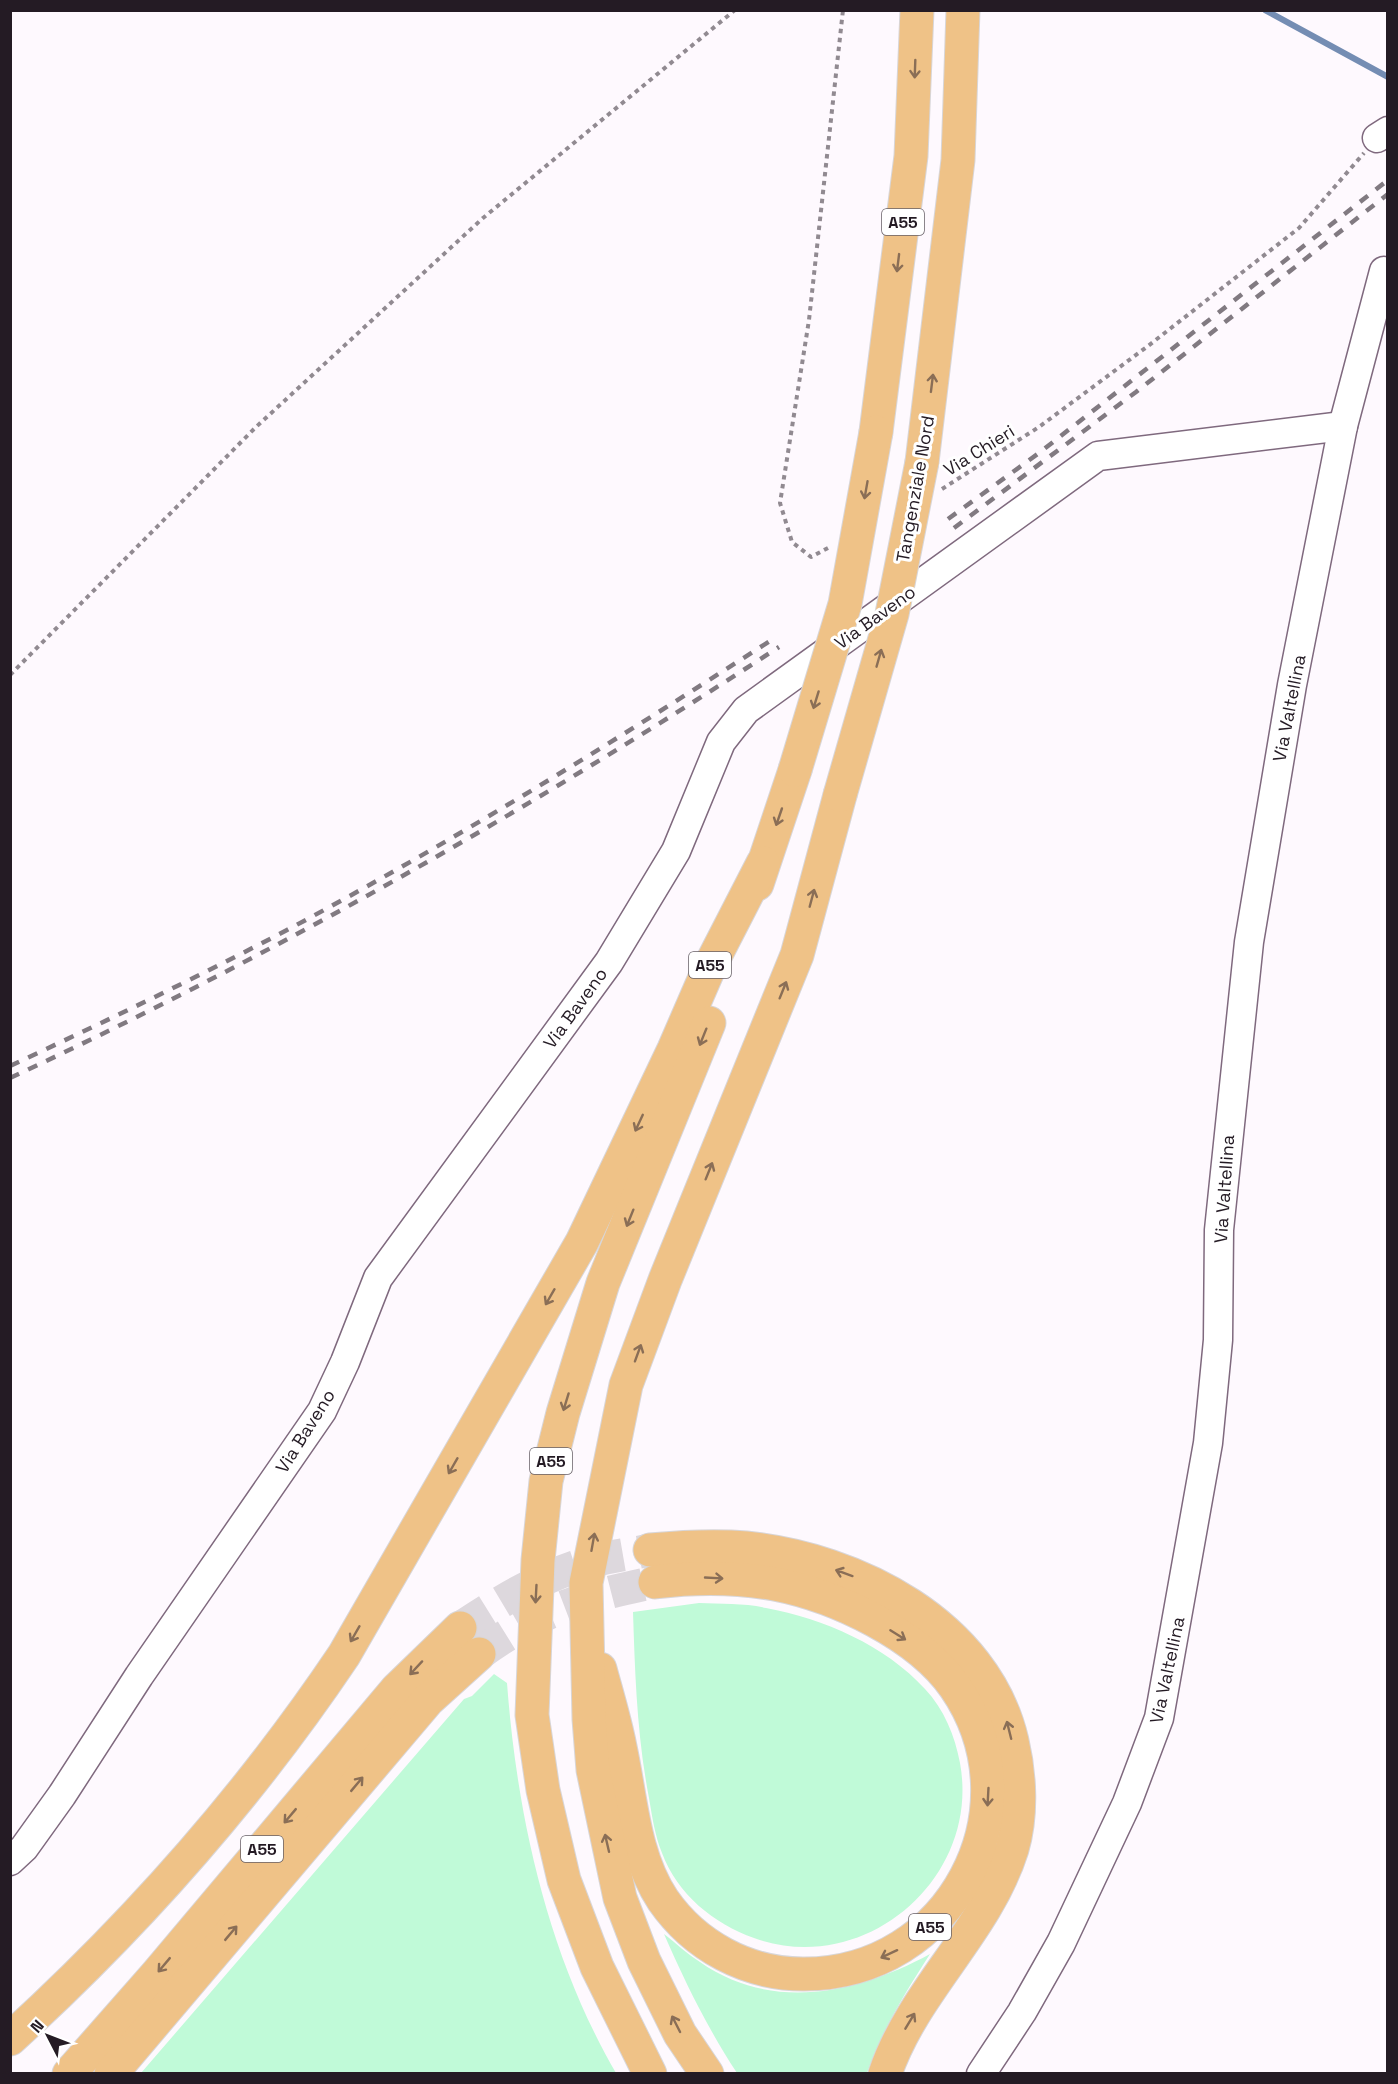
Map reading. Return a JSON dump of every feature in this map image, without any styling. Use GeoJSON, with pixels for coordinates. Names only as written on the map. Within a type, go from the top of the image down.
{"type":"FeatureCollection","features":[{"type":"Feature","properties":{"kind":"highway","name":"A55"},"geometry":{"type":"LineString","coordinates":[[650,2073],[641,2060],[597,1967],[564,1880],[543,1790],[532,1715],[538,1560],[546,1481],[563,1413],[603,1283],[742,942],[763,863],[795,770],[845,604],[876,432],[911,156],[917,10]]}},
{"type":"Feature","properties":{"kind":"highway","name":"Tangenziale Nord"},"geometry":{"type":"LineString","coordinates":[[588,1621],[586,1583],[626,1385],[665,1280],[797,955],[892,614],[922,462],[958,160],[963,10]]}},
{"type":"Feature","properties":{"kind":"highway","name":"A55"},"geometry":{"type":"LineString","coordinates":[[10,2038],[108,1942],[205,1838],[304,1714],[344,1655],[582,1242],[664,1070],[710,966],[763,863]]}},
{"type":"Feature","properties":{"kind":"highway","name":"A55"},"geometry":{"type":"LineString","coordinates":[[650,1550],[694,1546],[746,1548],[796,1557],[846,1573],[889,1592],[926,1615],[967,1652],[988,1682],[1008,1722],[1017,1760],[1018,1806],[1012,1848],[995,1889],[909,2021],[885,2073]]}},
{"type":"Feature","properties":{"kind":"highway","name":"A55"},"geometry":{"type":"LineString","coordinates":[[588,1621],[620,1744],[639,1849],[662,1897],[686,1929],[717,1951],[750,1966],[788,1974],[823,1974],[861,1967],[896,1951],[929,1929],[955,1897],[965,1878],[975,1858],[986,1818],[989,1778],[979,1739],[966,1705],[954,1686],[911,1643],[848,1608],[812,1595],[776,1584],[738,1580],[695,1577],[655,1582]]}},
{"type":"Feature","properties":{"kind":"highway","name":"A55"},"geometry":{"type":"LineString","coordinates":[[588,1621],[589,1719],[593,1770],[620,1898],[644,1961],[680,2034],[707,2073]]}},
{"type":"Feature","properties":{"kind":"highway","name":"A55"},"geometry":{"type":"LineString","coordinates":[[69,2073],[157,1974],[397,1689],[423,1661],[469,1641],[428,1700],[111,2073]]}},
{"type":"Feature","properties":{"kind":"street","name":"Via Valtellina"},"geometry":{"type":"LineString","coordinates":[[981,2073],[1027,2002],[1088,1888],[1127,1803],[1159,1718],[1208,1443],[1218,1340],[1219,1230],[1249,942],[1292,685],[1343,426],[1386,273]]}},
{"type":"Feature","properties":{"kind":"street","name":"Via Baveno"},"geometry":{"type":"LineString","coordinates":[[10,1862],[24,1848],[62,1795],[139,1676],[322,1411],[345,1362],[378,1278],[609,962],[676,851],[721,742],[746,710],[1098,456],[1343,426]]}},
{"type":"Feature","properties":{"kind":"path"},"geometry":{"type":"LineString","coordinates":[[10,675],[256,427],[483,218],[735,10]]}},
{"type":"Feature","properties":{"kind":"path"},"geometry":{"type":"LineString","coordinates":[[831,546],[811,557],[792,542],[780,503],[809,320],[843,10]]}},
{"type":"Feature","properties":{"kind":"path","name":"Via Chieri"},"geometry":{"type":"LineString","coordinates":[[940,489],[1039,427],[1148,346],[1290,235],[1382,134]]}},
{"type":"Feature","properties":{"kind":"green space"},"geometry":{"type":"Polygon","coordinates":[[[699,1603],[758,1606],[810,1619],[852,1636],[891,1659],[909,1673],[932,1697],[943,1714],[952,1733],[960,1763],[962,1805],[952,1844],[933,1879],[906,1909],[873,1931],[836,1944],[796,1947],[754,1938],[711,1916],[687,1894],[669,1868],[656,1833],[645,1775],[637,1705],[633,1612],[699,1603]]]}},
{"type":"Feature","properties":{"kind":"green space"},"geometry":{"type":"Polygon","coordinates":[[[494,1674],[507,1683],[519,1784],[528,1834],[554,1934],[592,2028],[616,2073],[141,2073],[464,1699],[472,1696],[494,1674]]]}},
{"type":"Feature","properties":{"kind":"green space"},"geometry":{"type":"Polygon","coordinates":[[[664,1934],[695,1959],[728,1978],[757,1988],[786,1992],[815,1992],[845,1987],[874,1979],[930,1954],[887,2027],[867,2073],[737,2073],[697,2005],[664,1934]]]}},
{"type":"Feature","properties":{"kind":"waterway"},"geometry":{"type":"LineString","coordinates":[[1265,10],[1388,77]]}},
{"type":"Feature","properties":{"kind":"tunnel"},"geometry":{"type":"LineString","coordinates":[[460,1628],[539,1581],[573,1567],[650,1550]]}},
{"type":"Feature","properties":{"kind":"tunnel"},"geometry":{"type":"LineString","coordinates":[[479,1654],[522,1626],[563,1607],[606,1593],[655,1582]]}},
{"type":"Feature","properties":{"kind":"railway"},"geometry":{"type":"LineString","coordinates":[[948,519],[1039,453],[1388,180]]}},
{"type":"Feature","properties":{"kind":"railway"},"geometry":{"type":"LineString","coordinates":[[954,528],[1136,392],[1388,194]]}},
{"type":"Feature","properties":{"kind":"railway"},"geometry":{"type":"LineString","coordinates":[[10,1066],[219,965],[349,896],[533,789],[773,639]]}},
{"type":"Feature","properties":{"kind":"railway"},"geometry":{"type":"LineString","coordinates":[[10,1078],[208,981],[402,876],[592,765],[779,647]]}}]}
